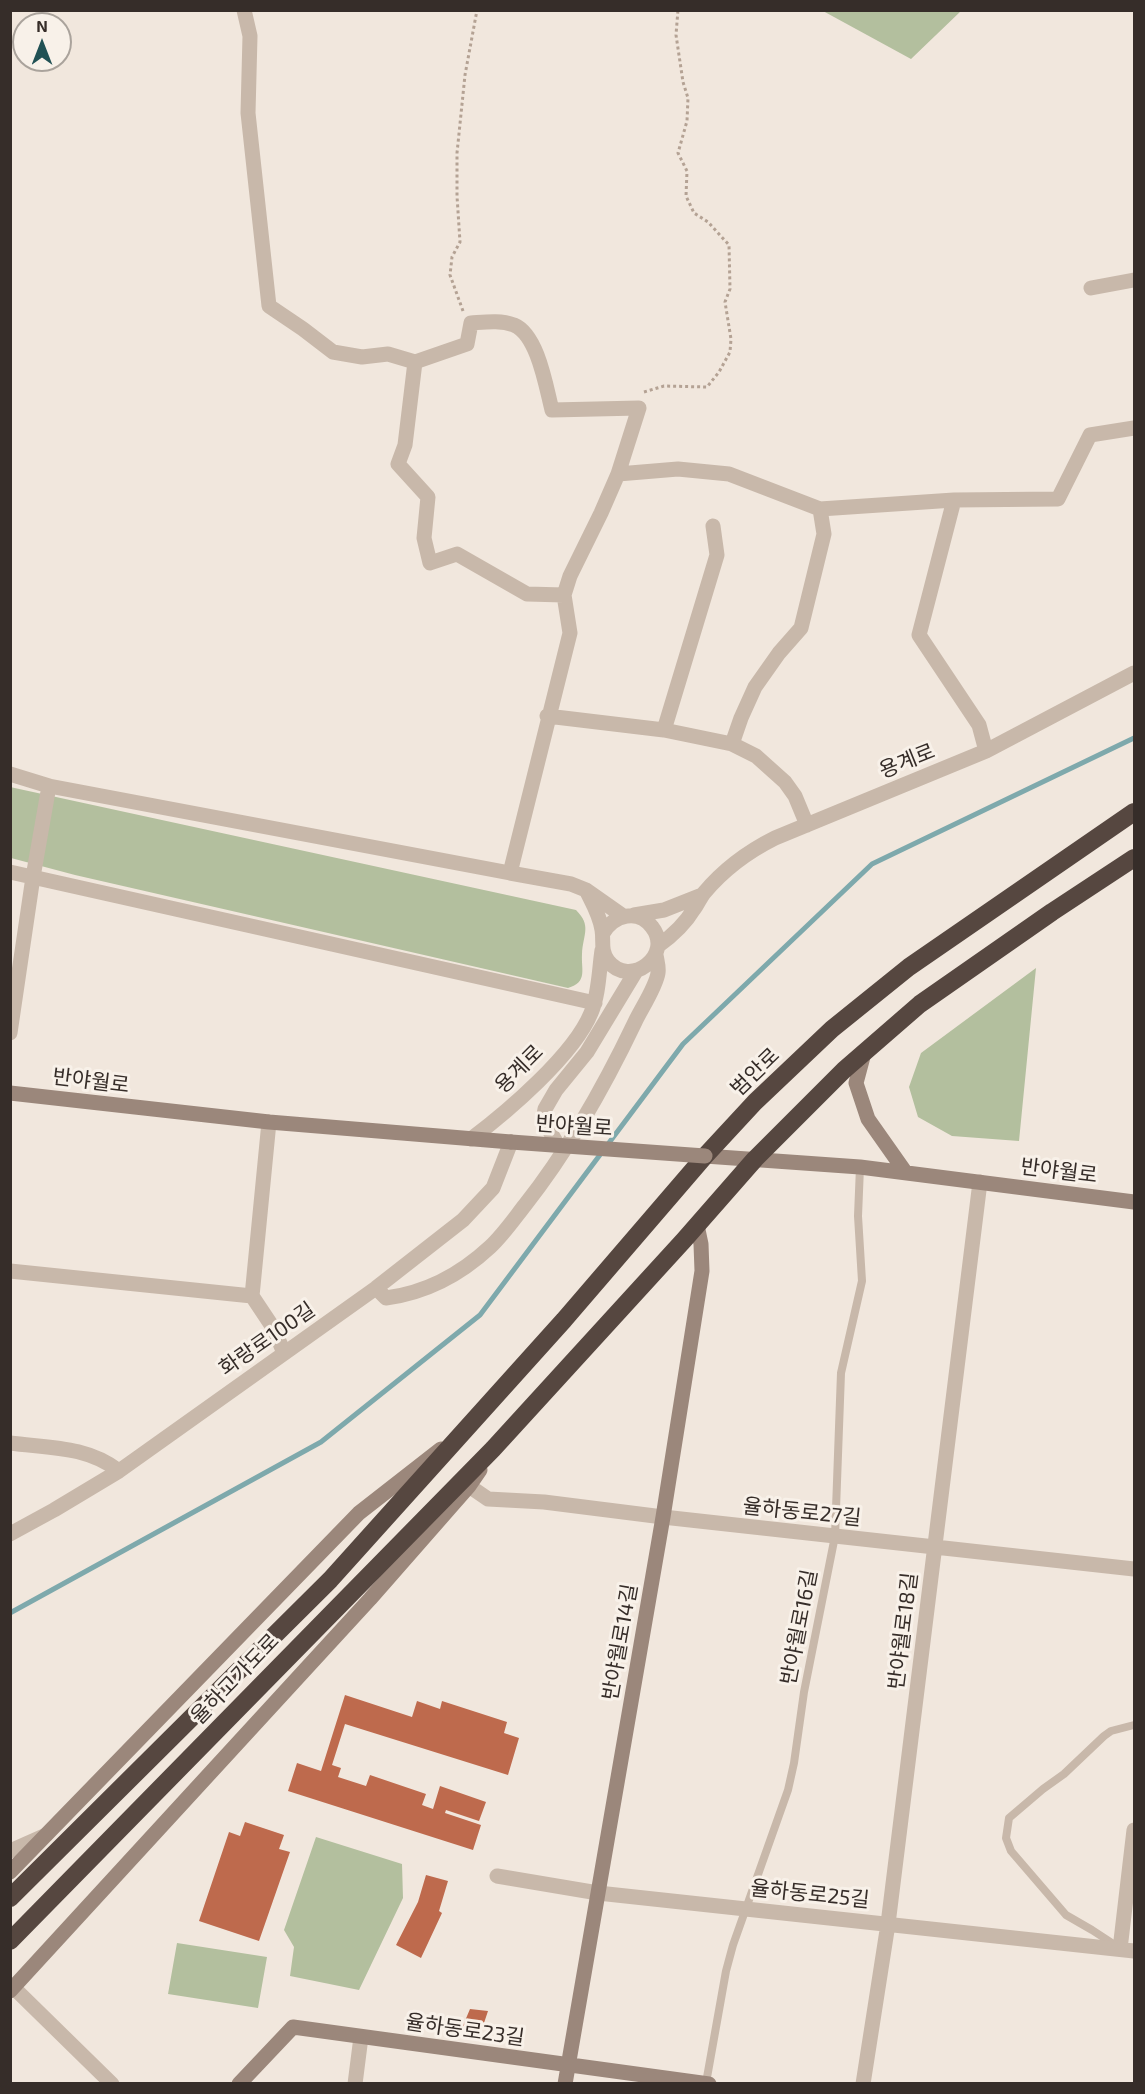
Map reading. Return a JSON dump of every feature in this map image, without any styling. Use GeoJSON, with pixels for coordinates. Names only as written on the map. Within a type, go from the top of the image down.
{"type":"FeatureCollection","features":[{"type":"Feature","properties":{"kind":"highway","name":"범안로"},"geometry":{"type":"LineString","coordinates":[[466,1428],[705,1156],[755,1102],[832,1029],[909,967],[1134,812]]}},
{"type":"Feature","properties":{"kind":"highway"},"geometry":{"type":"LineString","coordinates":[[493,1449],[697,1226],[755,1159],[864,1053],[920,1004],[1134,858]]}},
{"type":"Feature","properties":{"kind":"highway","name":"율하고가도로"},"geometry":{"type":"LineString","coordinates":[[15,1894],[330,1581],[466,1428]]}},
{"type":"Feature","properties":{"kind":"highway","name":"율하고가도로"},"geometry":{"type":"LineString","coordinates":[[10,1941],[493,1449]]}},
{"type":"Feature","properties":{"kind":"main road"},"geometry":{"type":"LineString","coordinates":[[864,1053],[856,1083],[868,1119],[906,1173]]}},
{"type":"Feature","properties":{"kind":"main road","name":"반야월로"},"geometry":{"type":"LineString","coordinates":[[10,1092],[269,1122],[860,1167],[1134,1202]]}},
{"type":"Feature","properties":{"kind":"main road","name":"반야월로14길"},"geometry":{"type":"LineString","coordinates":[[565,2084],[663,1517],[702,1270],[701,1244],[697,1226]]}},
{"type":"Feature","properties":{"kind":"main road"},"geometry":{"type":"LineString","coordinates":[[10,1872],[359,1513],[466,1428]]}},
{"type":"Feature","properties":{"kind":"main road"},"geometry":{"type":"LineString","coordinates":[[12,1990],[370,1599],[469,1486],[493,1449]]}},
{"type":"Feature","properties":{"kind":"main road","name":"율하동로23길"},"geometry":{"type":"LineString","coordinates":[[239,2084],[293,2027],[708,2083]]}},
{"type":"Feature","properties":{"kind":"street"},"geometry":{"type":"LineString","coordinates":[[244,10],[250,36],[248,113],[269,306],[303,328],[333,352],[362,357],[388,354],[415,362],[467,344],[471,323],[499,321],[516,326],[529,340],[540,362],[552,410],[639,408],[618,474],[570,576],[564,595],[570,633],[510,873]]}},
{"type":"Feature","properties":{"kind":"street"},"geometry":{"type":"LineString","coordinates":[[1091,288],[1134,280]]}},
{"type":"Feature","properties":{"kind":"street"},"geometry":{"type":"LineString","coordinates":[[415,362],[405,445],[398,464],[428,496],[424,538],[430,563],[457,554],[527,594],[564,595]]}},
{"type":"Feature","properties":{"kind":"street"},"geometry":{"type":"LineString","coordinates":[[618,474],[678,469],[729,474],[820,509],[954,500],[1058,499],[1090,435],[1134,428]]}},
{"type":"Feature","properties":{"kind":"street"},"geometry":{"type":"LineString","coordinates":[[954,500],[919,635],[979,724],[986,751]]}},
{"type":"Feature","properties":{"kind":"street"},"geometry":{"type":"LineString","coordinates":[[732,744],[755,687],[779,653],[801,628],[824,534],[820,509]]}},
{"type":"Feature","properties":{"kind":"street"},"geometry":{"type":"LineString","coordinates":[[664,730],[717,555],[713,525]]}},
{"type":"Feature","properties":{"kind":"street","name":"용계로"},"geometry":{"type":"LineString","coordinates":[[657,951],[693,911],[702,895],[747,852],[775,838],[986,751],[1134,673]]}},
{"type":"Feature","properties":{"kind":"street"},"geometry":{"type":"LineString","coordinates":[[548,717],[664,730],[732,744],[756,756],[785,782],[795,796],[807,825]]}},
{"type":"Feature","properties":{"kind":"street"},"geometry":{"type":"LineString","coordinates":[[10,774],[49,786],[571,884],[586,890],[628,916],[641,918],[654,929],[657,976],[610,1074],[588,1114],[545,1180],[491,1246],[466,1267],[435,1284],[408,1295],[386,1298],[376,1288]]}},
{"type":"Feature","properties":{"kind":"street"},"geometry":{"type":"LineString","coordinates":[[10,1033],[49,786]]}},
{"type":"Feature","properties":{"kind":"street"},"geometry":{"type":"LineString","coordinates":[[10,872],[595,1003]]}},
{"type":"Feature","properties":{"kind":"street"},"geometry":{"type":"LineString","coordinates":[[586,890],[596,909],[603,933],[602,950],[605,958],[618,969],[627,972],[636,971],[644,968],[657,951]]}},
{"type":"Feature","properties":{"kind":"street","name":"용계로"},"geometry":{"type":"LineString","coordinates":[[628,916],[664,910],[702,895]]}},
{"type":"Feature","properties":{"kind":"street"},"geometry":{"type":"LineString","coordinates":[[603,933],[608,926],[628,916]]}},
{"type":"Feature","properties":{"kind":"street","name":"용계로"},"geometry":{"type":"LineString","coordinates":[[471,1139],[499,1118],[559,1059],[577,1037],[595,1003],[602,950]]}},
{"type":"Feature","properties":{"kind":"street","name":"용계로"},"geometry":{"type":"LineString","coordinates":[[558,1145],[543,1120],[545,1109],[556,1090],[587,1052],[636,971]]}},
{"type":"Feature","properties":{"kind":"street"},"geometry":{"type":"LineString","coordinates":[[269,1122],[252,1296],[274,1329],[284,1353]]}},
{"type":"Feature","properties":{"kind":"street","name":"화랑로100길"},"geometry":{"type":"LineString","coordinates":[[10,1534],[119,1471],[376,1288],[463,1220],[494,1188],[511,1142]]}},
{"type":"Feature","properties":{"kind":"street","name":"반야월로18길"},"geometry":{"type":"LineString","coordinates":[[863,2084],[888,1924],[980,1182]]}},
{"type":"Feature","properties":{"kind":"street"},"geometry":{"type":"LineString","coordinates":[[10,1271],[252,1296]]}},
{"type":"Feature","properties":{"kind":"street"},"geometry":{"type":"LineString","coordinates":[[10,1443],[83,1451],[105,1461],[119,1471]]}},
{"type":"Feature","properties":{"kind":"street","name":"율하동로27길"},"geometry":{"type":"LineString","coordinates":[[469,1486],[488,1499],[544,1502],[1134,1569]]}},
{"type":"Feature","properties":{"kind":"street"},"geometry":{"type":"LineString","coordinates":[[1127,1950],[1134,1830]]}},
{"type":"Feature","properties":{"kind":"street"},"geometry":{"type":"LineString","coordinates":[[10,1851],[46,1835]]}},
{"type":"Feature","properties":{"kind":"street","name":"율하동로25길"},"geometry":{"type":"LineString","coordinates":[[497,1876],[598,1893],[1127,1950]]}},
{"type":"Feature","properties":{"kind":"street"},"geometry":{"type":"LineString","coordinates":[[12,1990],[112,2084]]}},
{"type":"Feature","properties":{"kind":"street"},"geometry":{"type":"LineString","coordinates":[[355,2084],[361,2037]]}},
{"type":"Feature","properties":{"kind":"lane","name":"반야월로16길"},"geometry":{"type":"LineString","coordinates":[[708,2083],[726,1971],[744,1908],[788,1790],[804,1692],[836,1536],[841,1373],[861,1281],[858,1216],[860,1167]]}},
{"type":"Feature","properties":{"kind":"lane"},"geometry":{"type":"LineString","coordinates":[[1127,1950],[1066,1915],[1011,1851],[1006,1838],[1009,1818],[1064,1774],[1104,1736],[1111,1731],[1134,1725]]}},
{"type":"Feature","properties":{"kind":"path"},"geometry":{"type":"LineString","coordinates":[[471,323],[465,316],[450,275],[452,256],[460,242],[457,153],[465,75],[477,10]]}},
{"type":"Feature","properties":{"kind":"path"},"geometry":{"type":"LineString","coordinates":[[639,408],[636,402],[645,391],[663,386],[707,387],[730,352],[731,339],[725,302],[730,289],[729,245],[708,222],[694,213],[686,196],[687,171],[678,153],[687,122],[688,98],[683,82],[676,35],[678,10]]}},
{"type":"Feature","properties":{"kind":"green space"},"geometry":{"type":"Polygon","coordinates":[[[961,10],[911,59],[823,11],[961,10]]]}},
{"type":"Feature","properties":{"kind":"green space"},"geometry":{"type":"Polygon","coordinates":[[[10,787],[576,910],[585,926],[581,979],[568,988],[75,875],[11,858],[10,787]]]}},
{"type":"Feature","properties":{"kind":"green space"},"geometry":{"type":"Polygon","coordinates":[[[1036,968],[1019,1141],[952,1136],[918,1117],[909,1087],[921,1053],[1036,968]]]}},
{"type":"Feature","properties":{"kind":"green space"},"geometry":{"type":"Polygon","coordinates":[[[316,1837],[402,1864],[403,1898],[359,1990],[290,1976],[294,1947],[284,1930],[316,1837]]]}},
{"type":"Feature","properties":{"kind":"green space"},"geometry":{"type":"Polygon","coordinates":[[[177,1943],[267,1957],[258,2008],[168,1994],[177,1943]]]}},
{"type":"Feature","properties":{"kind":"building"},"geometry":{"type":"Polygon","coordinates":[[[345,1695],[412,1717],[417,1701],[440,1709],[442,1701],[507,1722],[504,1733],[519,1738],[508,1775],[345,1724],[332,1765],[341,1768],[338,1777],[366,1786],[370,1775],[426,1794],[422,1805],[433,1809],[440,1786],[486,1802],[479,1821],[446,1810],[445,1813],[481,1825],[473,1850],[288,1791],[297,1763],[321,1771],[345,1695]]]}},
{"type":"Feature","properties":{"kind":"building"},"geometry":{"type":"Polygon","coordinates":[[[245,1822],[284,1835],[279,1849],[290,1852],[259,1941],[199,1921],[229,1832],[240,1836],[245,1822]]]}},
{"type":"Feature","properties":{"kind":"building"},"geometry":{"type":"Polygon","coordinates":[[[426,1875],[448,1881],[439,1911],[442,1913],[421,1958],[396,1945],[418,1902],[426,1875]]]}},
{"type":"Feature","properties":{"kind":"building"},"geometry":{"type":"Polygon","coordinates":[[[470,2009],[488,2011],[479,2038],[459,2035],[470,2009]]]}},
{"type":"Feature","properties":{"kind":"waterway"},"geometry":{"type":"LineString","coordinates":[[10,1613],[321,1442],[480,1315],[683,1044],[872,864],[1134,738]]}}]}
